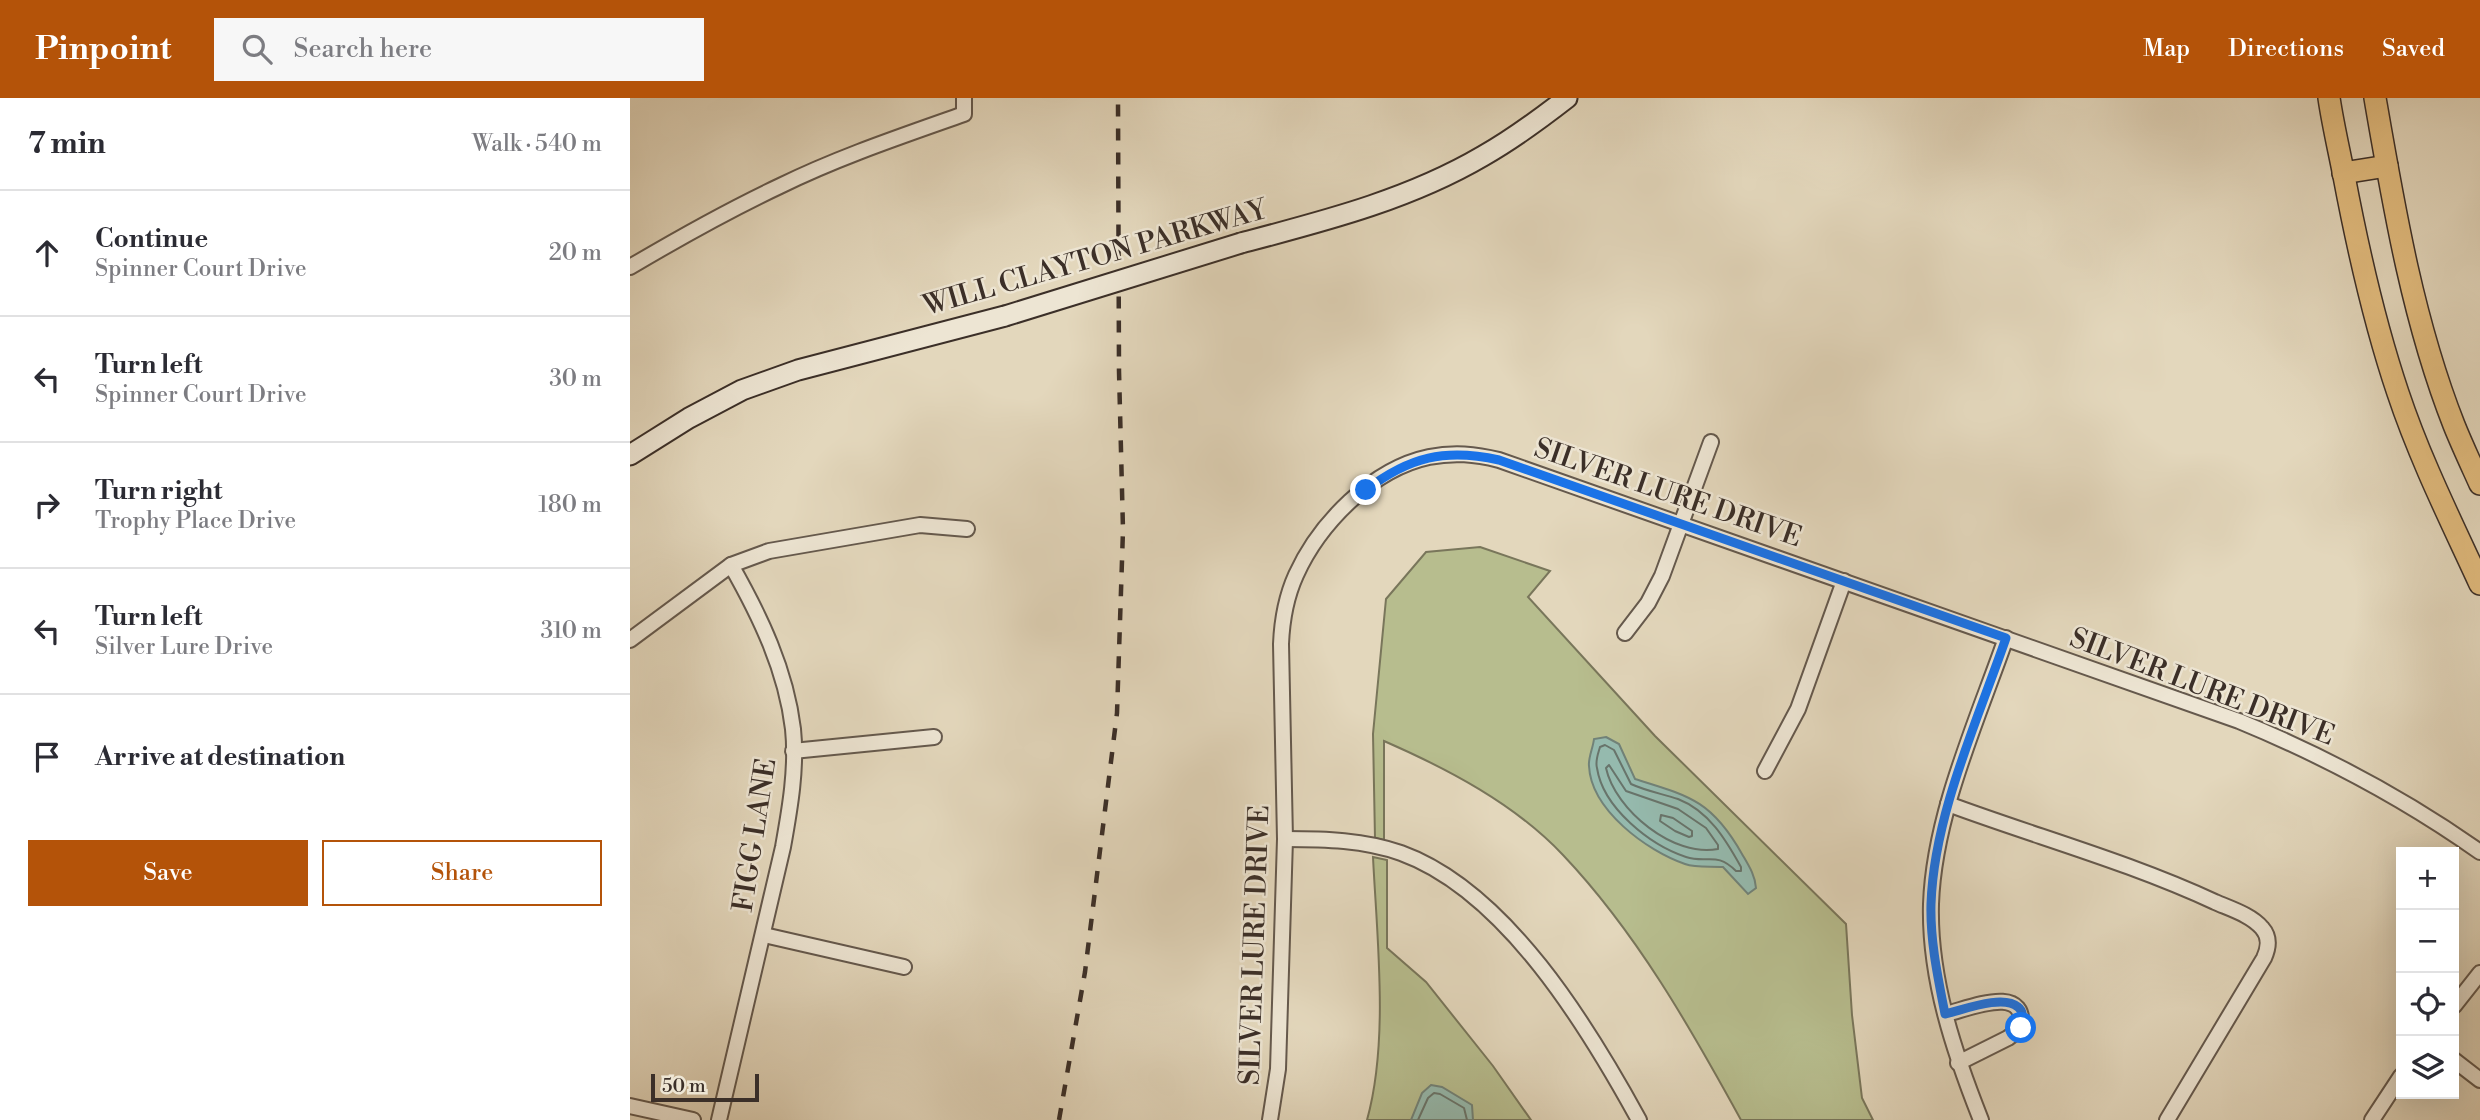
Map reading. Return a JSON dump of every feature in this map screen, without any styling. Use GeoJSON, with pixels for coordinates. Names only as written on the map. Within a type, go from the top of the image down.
{"type":"FeatureCollection","features":[{"type":"Feature","properties":{"kind":"main road"},"geometry":{"type":"LineString","coordinates":[[2329,98],[2366,285],[2398,394],[2480,584]]}},
{"type":"Feature","properties":{"kind":"main road"},"geometry":{"type":"LineString","coordinates":[[2375,98],[2408,273],[2425,338],[2454,424],[2480,484]]}},
{"type":"Feature","properties":{"kind":"main road"},"geometry":{"type":"LineString","coordinates":[[2343,173],[2387,166]]}},
{"type":"Feature","properties":{"kind":"street"},"geometry":{"type":"LineString","coordinates":[[630,267],[684,235],[782,184],[964,114],[964,98]]}},
{"type":"Feature","properties":{"kind":"street","name":"WILL CLAYTON PARKWAY"},"geometry":{"type":"LineString","coordinates":[[630,455],[689,418],[753,386],[798,370],[1005,316],[1241,243],[1341,217],[1429,183],[1482,157],[1531,126],[1567,98]]}},
{"type":"Feature","properties":{"kind":"street"},"geometry":{"type":"LineString","coordinates":[[1625,634],[1648,603],[1662,576],[1711,442]]}},
{"type":"Feature","properties":{"kind":"street","name":"SILVER LURE DRIVE"},"geometry":{"type":"LineString","coordinates":[[1270,1120],[1278,1069],[1285,839],[1281,644],[1287,600],[1294,578],[1317,538],[1348,504],[1385,475],[1427,457],[1474,454],[1499,460],[2239,721],[2365,780],[2480,852]]}},
{"type":"Feature","properties":{"kind":"street"},"geometry":{"type":"LineString","coordinates":[[630,640],[731,565],[769,551],[920,525],[967,529]]}},
{"type":"Feature","properties":{"kind":"street","name":"FIGG LANE"},"geometry":{"type":"LineString","coordinates":[[719,1120],[764,935],[789,809],[793,751],[793,730],[786,689],[771,642],[731,565]]}},
{"type":"Feature","properties":{"kind":"street"},"geometry":{"type":"LineString","coordinates":[[1765,771],[1798,709],[1844,581]]}},
{"type":"Feature","properties":{"kind":"street"},"geometry":{"type":"LineString","coordinates":[[1981,1120],[1958,1063],[1945,1014],[1936,972],[1931,904],[1937,855],[1948,804],[2006,638]]}},
{"type":"Feature","properties":{"kind":"street"},"geometry":{"type":"LineString","coordinates":[[793,751],[934,737]]}},
{"type":"Feature","properties":{"kind":"street"},"geometry":{"type":"LineString","coordinates":[[1948,804],[2190,890],[2251,918],[2263,929],[2269,948],[2264,958],[2167,1120]]}},
{"type":"Feature","properties":{"kind":"street"},"geometry":{"type":"LineString","coordinates":[[1285,839],[1341,840],[1392,850],[1427,865],[1473,896],[1510,932],[1563,997],[1593,1041],[1639,1120]]}},
{"type":"Feature","properties":{"kind":"street"},"geometry":{"type":"LineString","coordinates":[[764,935],[904,967]]}},
{"type":"Feature","properties":{"kind":"street"},"geometry":{"type":"LineString","coordinates":[[2459,1000],[2480,973]]}},
{"type":"Feature","properties":{"kind":"street"},"geometry":{"type":"LineString","coordinates":[[1945,1014],[2006,1002],[2018,1007],[2023,1014],[2021,1028],[2008,1038],[1958,1063]]}},
{"type":"Feature","properties":{"kind":"street"},"geometry":{"type":"LineString","coordinates":[[2459,1064],[2480,1080]]}},
{"type":"Feature","properties":{"kind":"street"},"geometry":{"type":"LineString","coordinates":[[2372,1120],[2396,1084]]}},
{"type":"Feature","properties":{"kind":"street"},"geometry":{"type":"LineString","coordinates":[[630,1106],[693,1120]]}},
{"type":"Feature","properties":{"kind":"green space"},"geometry":{"type":"Polygon","coordinates":[[[1480,547],[1550,571],[1528,597],[1655,736],[1846,924],[1852,1015],[1862,1098],[1873,1120],[1741,1120],[1682,1016],[1638,948],[1590,885],[1563,855],[1524,820],[1479,789],[1384,741],[1384,840],[1375,838],[1373,734],[1386,599],[1426,552],[1480,547]]]}},
{"type":"Feature","properties":{"kind":"green space"},"geometry":{"type":"Polygon","coordinates":[[[1373,857],[1387,860],[1387,948],[1426,982],[1493,1066],[1531,1120],[1367,1120],[1374,1089],[1380,1024],[1373,857]]]}},
{"type":"Feature","properties":{"kind":"water"},"geometry":{"type":"Polygon","coordinates":[[[1606,737],[1619,744],[1635,779],[1685,796],[1709,811],[1720,822],[1749,867],[1756,888],[1748,894],[1723,867],[1685,864],[1670,858],[1623,827],[1610,813],[1592,782],[1589,763],[1594,739],[1606,737]]]}},
{"type":"Feature","properties":{"kind":"water"},"geometry":{"type":"Polygon","coordinates":[[[1431,1085],[1442,1087],[1472,1105],[1473,1120],[1411,1120],[1422,1093],[1431,1085]]]}},
{"type":"Feature","properties":{"kind":"railway"},"geometry":{"type":"LineString","coordinates":[[1059,1120],[1085,972],[1117,713],[1123,530],[1119,371],[1118,98]]}},
{"type":"Feature","properties":{"kind":"route"},"geometry":{"type":"LineString","coordinates":[[1366,490],[1385,475],[1427,457],[1474,454],[1499,460],[2006,638],[1948,804],[1935,865],[1931,904],[1936,972],[1945,1014],[2006,1002],[2018,1007],[2023,1014],[2021,1028]]}}]}
